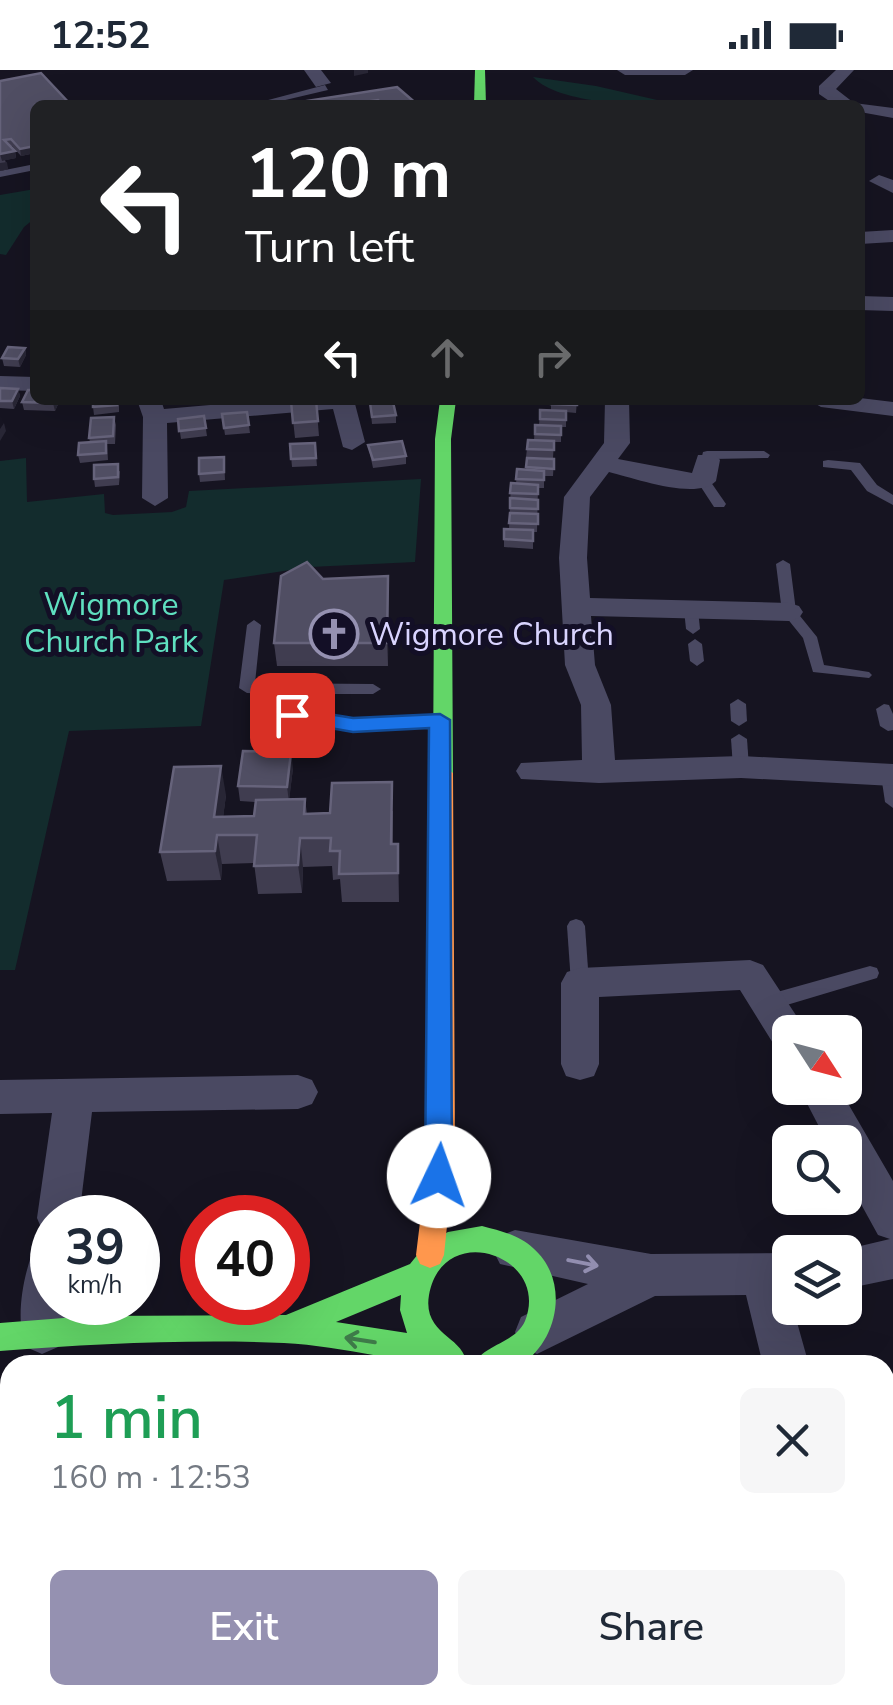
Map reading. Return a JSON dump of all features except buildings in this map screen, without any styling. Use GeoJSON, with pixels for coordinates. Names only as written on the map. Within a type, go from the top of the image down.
{"type":"FeatureCollection","features":[{"type":"Feature","properties":{"kind":"street"},"geometry":{"type":"LineString","coordinates":[[480,70],[480,100]]}},
{"type":"Feature","properties":{"kind":"street"},"geometry":{"type":"LineString","coordinates":[[625,70],[678,71],[693,88]]}},
{"type":"Feature","properties":{"kind":"street"},"geometry":{"type":"LineString","coordinates":[[840,100],[825,90],[846,70]]}},
{"type":"Feature","properties":{"kind":"street"},"geometry":{"type":"LineString","coordinates":[[865,108],[893,113]]}},
{"type":"Feature","properties":{"kind":"street"},"geometry":{"type":"LineString","coordinates":[[865,238],[893,236]]}},
{"type":"Feature","properties":{"kind":"street"},"geometry":{"type":"LineString","coordinates":[[865,303],[893,304]]}},
{"type":"Feature","properties":{"kind":"street"},"geometry":{"type":"LineString","coordinates":[[0,383],[30,384]]}},
{"type":"Feature","properties":{"kind":"street"},"geometry":{"type":"LineString","coordinates":[[155,498],[152,409],[248,405]]}},
{"type":"Feature","properties":{"kind":"street"},"geometry":{"type":"LineString","coordinates":[[345,405],[352,442]]}},
{"type":"Feature","properties":{"kind":"street"},"geometry":{"type":"LineString","coordinates":[[430,1256],[442,1148],[440,720],[442,439],[447,405]]}},
{"type":"Feature","properties":{"kind":"street"},"geometry":{"type":"LineString","coordinates":[[599,772],[596,706],[580,665],[573,558],[577,497],[606,464],[617,443],[618,405]]}},
{"type":"Feature","properties":{"kind":"street"},"geometry":{"type":"LineString","coordinates":[[861,405],[893,409]]}},
{"type":"Feature","properties":{"kind":"street"},"geometry":{"type":"LineString","coordinates":[[606,464],[675,480],[705,470]]}},
{"type":"Feature","properties":{"kind":"street"},"geometry":{"type":"LineString","coordinates":[[577,607],[694,636],[789,612]]}},
{"type":"Feature","properties":{"kind":"street"},"geometry":{"type":"LineString","coordinates":[[522,770],[599,772],[740,753],[892,784]]}},
{"type":"Feature","properties":{"kind":"street"},"geometry":{"type":"LineString","coordinates":[[580,1064],[580,983],[750,976],[777,1015]]}},
{"type":"Feature","properties":{"kind":"street"},"geometry":{"type":"LineString","coordinates":[[0,1097],[298,1092]]}},
{"type":"Feature","properties":{"kind":"street"},"geometry":{"type":"LineString","coordinates":[[61,1195],[74,1096]]}},
{"type":"Feature","properties":{"kind":"street"},"geometry":{"type":"LineString","coordinates":[[828,1105],[893,1221]]}},
{"type":"Feature","properties":{"kind":"street"},"geometry":{"type":"LineString","coordinates":[[442,1148],[459,1176]]}},
{"type":"Feature","properties":{"kind":"street"},"geometry":{"type":"LineString","coordinates":[[485,1217],[539,1278],[543,1314],[530,1348]]}},
{"type":"Feature","properties":{"kind":"street"},"geometry":{"type":"LineString","coordinates":[[445,1355],[420,1335],[412,1316],[410,1295],[416,1275],[430,1256],[464,1239],[651,1276],[772,1275]]}},
{"type":"Feature","properties":{"kind":"street"},"geometry":{"type":"LineString","coordinates":[[862,1265],[893,1259]]}},
{"type":"Feature","properties":{"kind":"street"},"geometry":{"type":"LineString","coordinates":[[286,1329],[416,1275]]}},
{"type":"Feature","properties":{"kind":"street"},"geometry":{"type":"LineString","coordinates":[[530,1348],[651,1276]]}},
{"type":"Feature","properties":{"kind":"street"},"geometry":{"type":"LineString","coordinates":[[782,1325],[785,1355]]}},
{"type":"Feature","properties":{"kind":"street"},"geometry":{"type":"LineString","coordinates":[[21,1334],[87,1347],[286,1329],[424,1355]]}},
{"type":"Feature","properties":{"kind":"lane"},"geometry":{"type":"LineString","coordinates":[[264,100],[319,76],[323,98],[317,100]]}},
{"type":"Feature","properties":{"kind":"lane"},"geometry":{"type":"LineString","coordinates":[[0,174],[30,168]]}},
{"type":"Feature","properties":{"kind":"lane"},"geometry":{"type":"LineString","coordinates":[[719,516],[705,470],[707,456],[764,454]]}},
{"type":"Feature","properties":{"kind":"lane"},"geometry":{"type":"LineString","coordinates":[[828,464],[856,466],[872,488],[893,501]]}},
{"type":"Feature","properties":{"kind":"lane"},"geometry":{"type":"LineString","coordinates":[[783,564],[789,612],[810,636],[818,669],[864,674]]}},
{"type":"Feature","properties":{"kind":"lane"},"geometry":{"type":"LineString","coordinates":[[254,625],[247,688],[373,689]]}},
{"type":"Feature","properties":{"kind":"lane"},"geometry":{"type":"LineString","coordinates":[[294,689],[292,715],[353,725],[440,720]]}},
{"type":"Feature","properties":{"kind":"lane"},"geometry":{"type":"LineString","coordinates":[[884,709],[888,726]]}},
{"type":"Feature","properties":{"kind":"lane"},"geometry":{"type":"LineString","coordinates":[[576,926],[580,983]]}},
{"type":"Feature","properties":{"kind":"lane"},"geometry":{"type":"LineString","coordinates":[[770,1002],[870,973]]}},
{"type":"Feature","properties":{"kind":"green space"},"geometry":{"type":"Polygon","coordinates":[[[533,77],[657,100],[595,100],[545,86],[533,77]]]}},
{"type":"Feature","properties":{"kind":"green space"},"geometry":{"type":"Polygon","coordinates":[[[30,190],[30,222],[6,255],[0,254],[0,195],[30,190]]]}},
{"type":"Feature","properties":{"kind":"green space","name":"Wigmore Church Park"},"geometry":{"type":"Polygon","coordinates":[[[26,458],[27,502],[104,494],[105,513],[113,515],[172,512],[186,507],[189,491],[421,479],[415,562],[310,567],[224,580],[201,726],[69,731],[15,970],[0,970],[0,461],[26,458]]]}},
{"type":"Feature","properties":{"kind":"traffic: fast"},"geometry":{"type":"LineString","coordinates":[[480,70],[480,100]]}},
{"type":"Feature","properties":{"kind":"traffic: fast"},"geometry":{"type":"LineString","coordinates":[[443,773],[443,439],[447,405]]}},
{"type":"Feature","properties":{"kind":"traffic: fast"},"geometry":{"type":"LineString","coordinates":[[445,1355],[430,1343],[416,1320],[414,1300],[421,1271],[436,1252],[458,1241],[482,1239],[506,1245],[526,1258],[539,1279],[540,1319],[531,1337],[510,1355]]}},
{"type":"Feature","properties":{"kind":"traffic: fast"},"geometry":{"type":"LineString","coordinates":[[286,1329],[416,1275]]}},
{"type":"Feature","properties":{"kind":"traffic: fast"},"geometry":{"type":"LineString","coordinates":[[0,1337],[89,1330],[286,1329],[435,1351]]}},
{"type":"Feature","properties":{"kind":"traffic: slow"},"geometry":{"type":"LineString","coordinates":[[430,1255],[442,1148],[443,773]]}},
{"type":"Feature","properties":{"kind":"place","name":"Wigmore Church"},"geometry":{"type":"Point","coordinates":[334,634]}},
{"type":"Feature","properties":{"kind":"route"},"geometry":{"type":"LineString","coordinates":[[292,715],[353,725],[440,720],[439,1176]]}}]}
